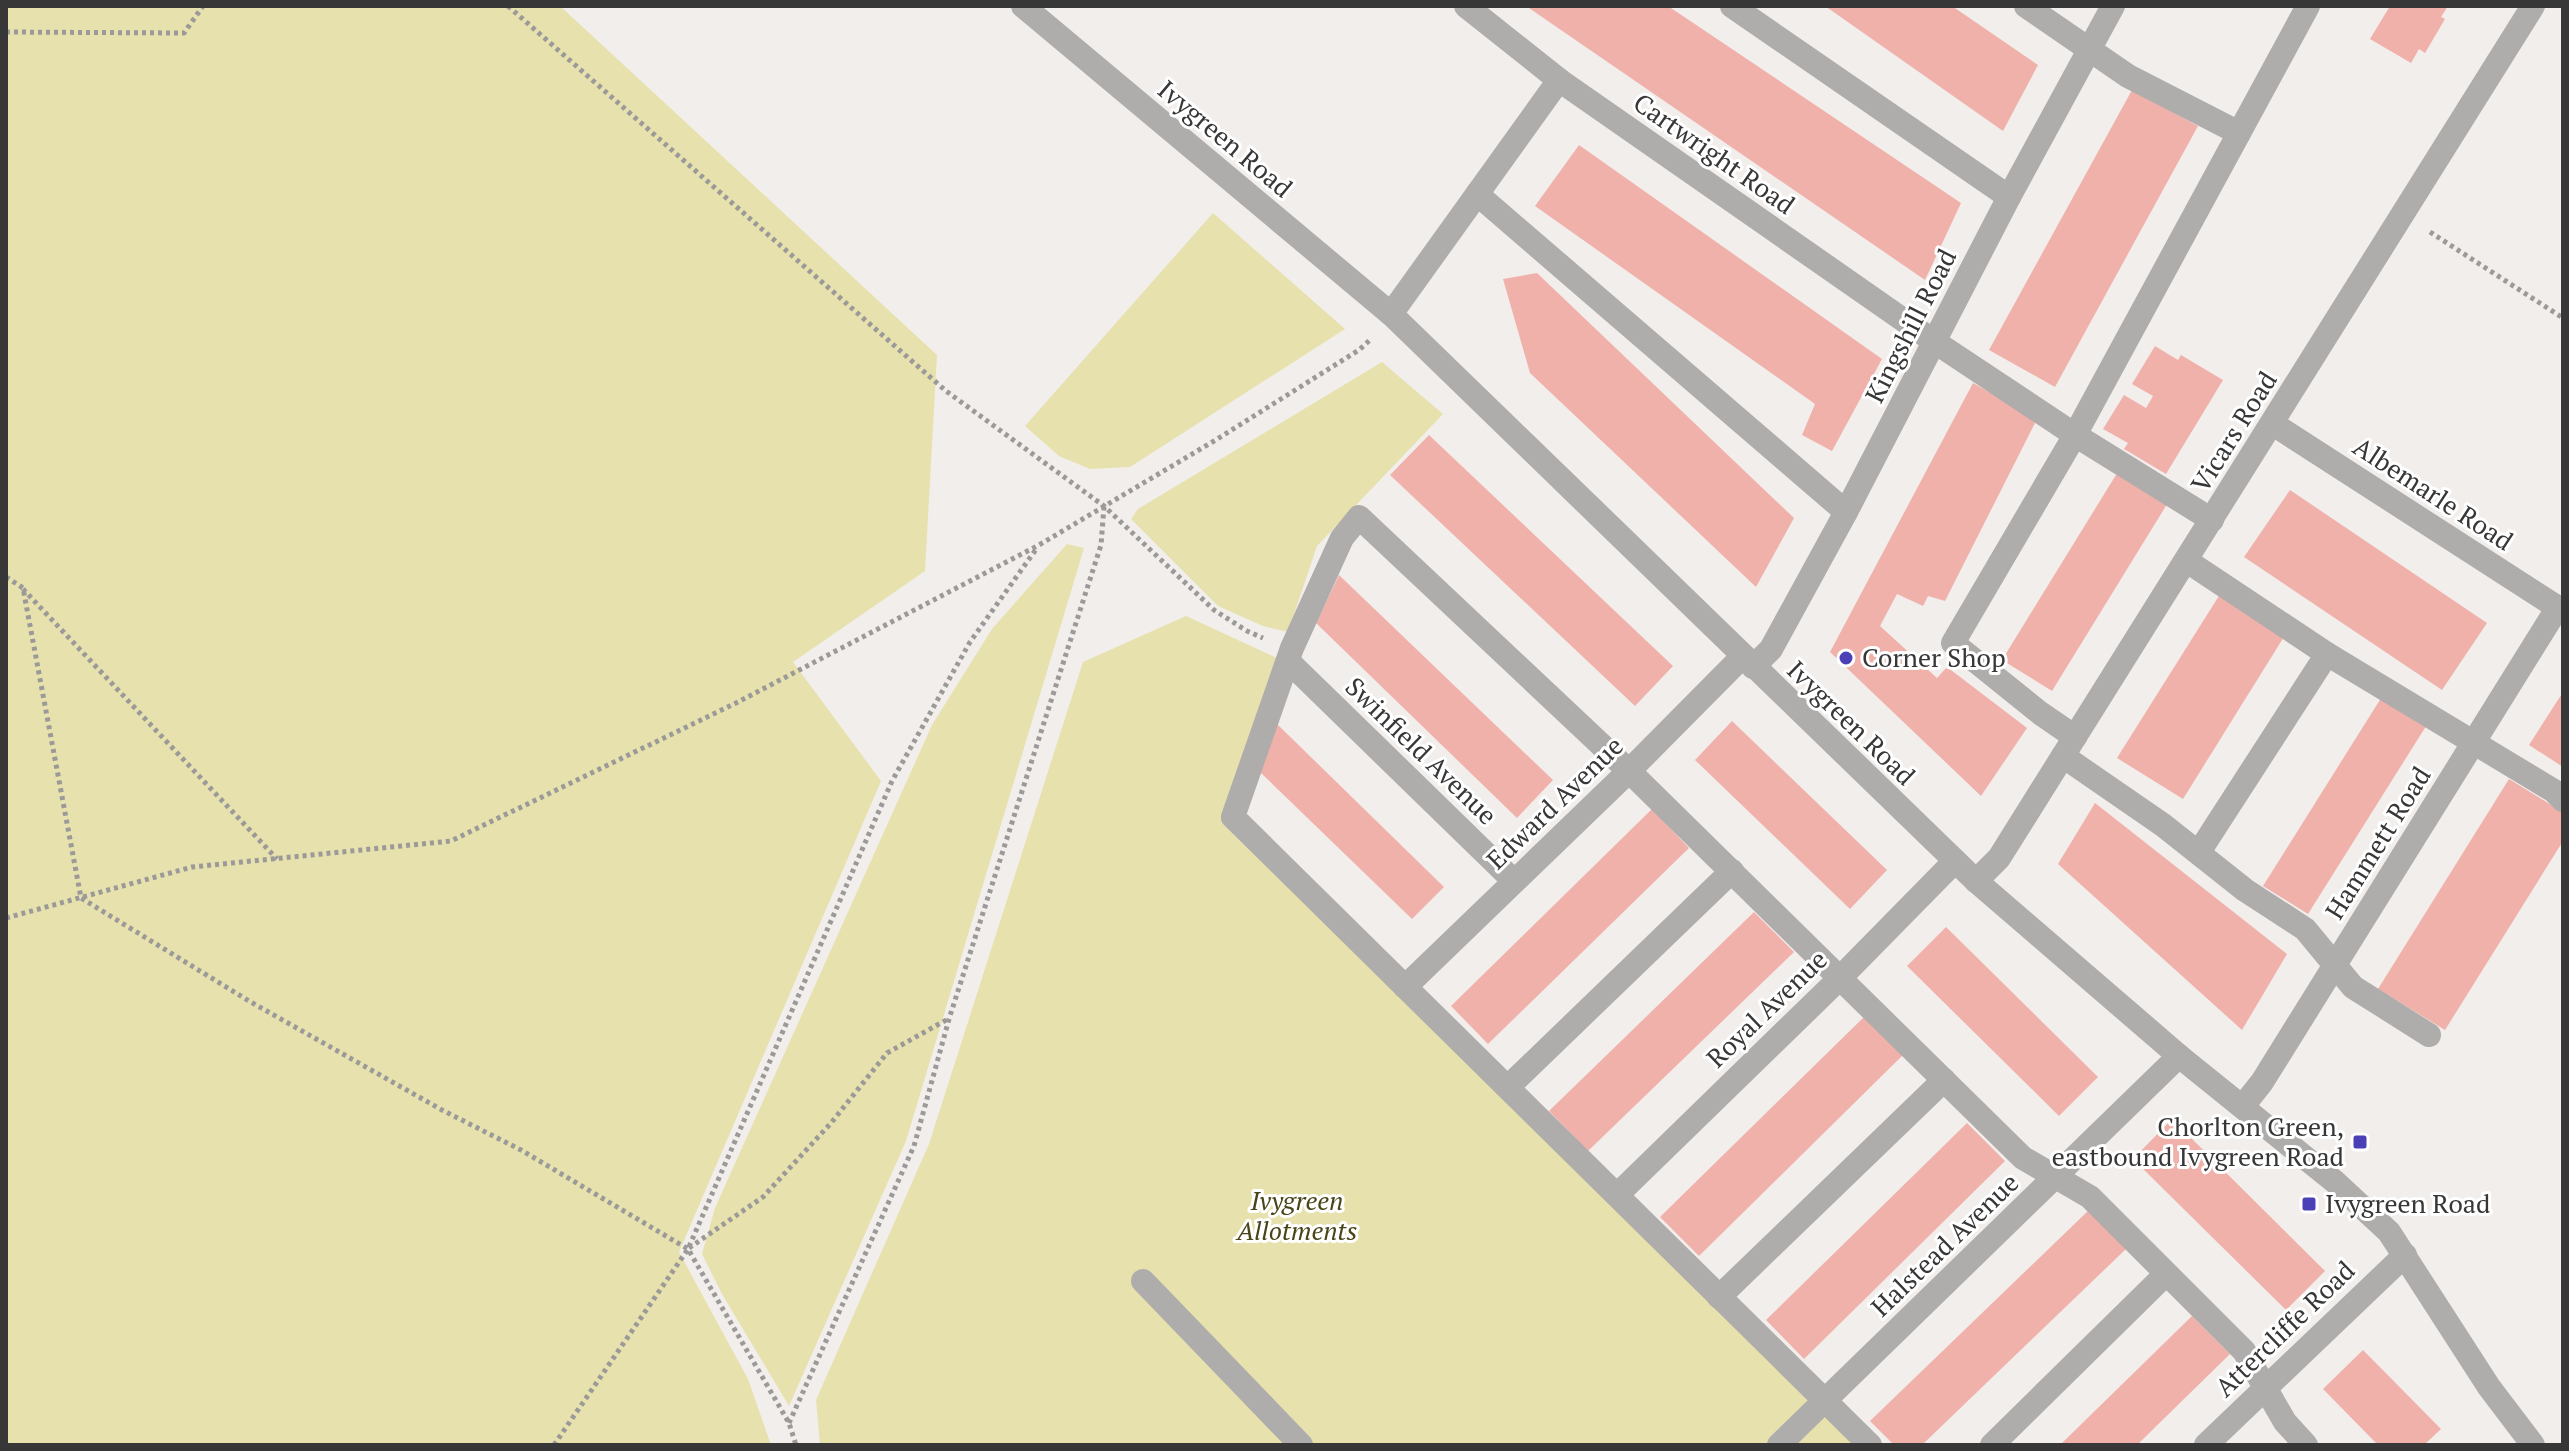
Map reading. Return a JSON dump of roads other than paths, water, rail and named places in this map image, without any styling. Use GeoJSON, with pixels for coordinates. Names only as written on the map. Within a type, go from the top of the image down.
{"type":"FeatureCollection","features":[{"type":"Feature","properties":{"kind":"street","name":"Ivygreen Road"},"geometry":{"type":"LineString","coordinates":[[1023,6],[1391,314],[1976,881],[2179,1056],[2368,1211],[2389,1232],[2489,1387],[2533,1445]]}},
{"type":"Feature","properties":{"kind":"street","name":"Cartwright Road"},"geometry":{"type":"LineString","coordinates":[[1466,6],[1559,80],[1935,342],[2075,435],[2212,520]]}},
{"type":"Feature","properties":{"kind":"street"},"geometry":{"type":"LineString","coordinates":[[1732,6],[2009,197]]}},
{"type":"Feature","properties":{"kind":"street"},"geometry":{"type":"LineString","coordinates":[[2026,6],[2128,76],[2239,133]]}},
{"type":"Feature","properties":{"kind":"street","name":"Kingshill Road"},"geometry":{"type":"LineString","coordinates":[[1748,662],[1771,649],[2113,6]]}},
{"type":"Feature","properties":{"kind":"street"},"geometry":{"type":"LineString","coordinates":[[2308,6],[2075,435],[1953,643],[2040,713],[2069,747],[2245,890],[2305,929],[2353,987],[2429,1035]]}},
{"type":"Feature","properties":{"kind":"street","name":"Vicars Road"},"geometry":{"type":"LineString","coordinates":[[1976,881],[1999,858],[2533,6]]}},
{"type":"Feature","properties":{"kind":"street"},"geometry":{"type":"LineString","coordinates":[[1391,314],[1559,80]]}},
{"type":"Feature","properties":{"kind":"street"},"geometry":{"type":"LineString","coordinates":[[1477,194],[1846,512]]}},
{"type":"Feature","properties":{"kind":"street","name":"Albemarle Road"},"geometry":{"type":"LineString","coordinates":[[2273,424],[2560,609]]}},
{"type":"Feature","properties":{"kind":"street"},"geometry":{"type":"LineString","coordinates":[[1870,1445],[1821,1403],[1617,1195],[1233,817],[1281,652],[1342,538],[1359,517],[1629,771],[2023,1158],[2090,1197],[2244,1351],[2285,1422],[2306,1445]]}},
{"type":"Feature","properties":{"kind":"street"},"geometry":{"type":"LineString","coordinates":[[2187,561],[2327,654],[2554,791],[2563,800]]}},
{"type":"Feature","properties":{"kind":"street","name":"Hammett Road"},"geometry":{"type":"LineString","coordinates":[[2243,1106],[2262,1082],[2560,609]]}},
{"type":"Feature","properties":{"kind":"street","name":"Swinfield Avenue"},"geometry":{"type":"LineString","coordinates":[[1281,652],[1514,881]]}},
{"type":"Feature","properties":{"kind":"street"},"geometry":{"type":"LineString","coordinates":[[2199,852],[2327,654]]}},
{"type":"Feature","properties":{"kind":"street","name":"Edward Avenue"},"geometry":{"type":"LineString","coordinates":[[1405,987],[1629,771],[1748,662]]}},
{"type":"Feature","properties":{"kind":"street","name":"Royal Avenue"},"geometry":{"type":"LineString","coordinates":[[1617,1195],[1955,861]]}},
{"type":"Feature","properties":{"kind":"street"},"geometry":{"type":"LineString","coordinates":[[1508,1087],[1732,871]]}},
{"type":"Feature","properties":{"kind":"street","name":"Halstead Avenue"},"geometry":{"type":"LineString","coordinates":[[1779,1445],[2179,1056]]}},
{"type":"Feature","properties":{"kind":"street"},"geometry":{"type":"LineString","coordinates":[[1719,1297],[1944,1080]]}},
{"type":"Feature","properties":{"kind":"street","name":"Attercliffe Road"},"geometry":{"type":"LineString","coordinates":[[2206,1445],[2405,1255]]}},
{"type":"Feature","properties":{"kind":"street"},"geometry":{"type":"LineString","coordinates":[[1992,1445],[2166,1274]]}},
{"type":"Feature","properties":{"kind":"street"},"geometry":{"type":"LineString","coordinates":[[1143,1281],[1301,1445]]}},
{"type":"Feature","properties":{"kind":"place","name":"Corner Shop"},"geometry":{"type":"Point","coordinates":[1846,658]}},
{"type":"Feature","properties":{"kind":"place","name":"Chorlton Green, eastbound Ivygreen Road"},"geometry":{"type":"Point","coordinates":[2360,1142]}},
{"type":"Feature","properties":{"kind":"place","name":"Ivygreen Road"},"geometry":{"type":"Point","coordinates":[2309,1204]}},
{"type":"Feature","properties":{"kind":"park label","name":"Ivygreen Allotments"},"geometry":{"type":"Point","coordinates":[1297,1216]}}]}
